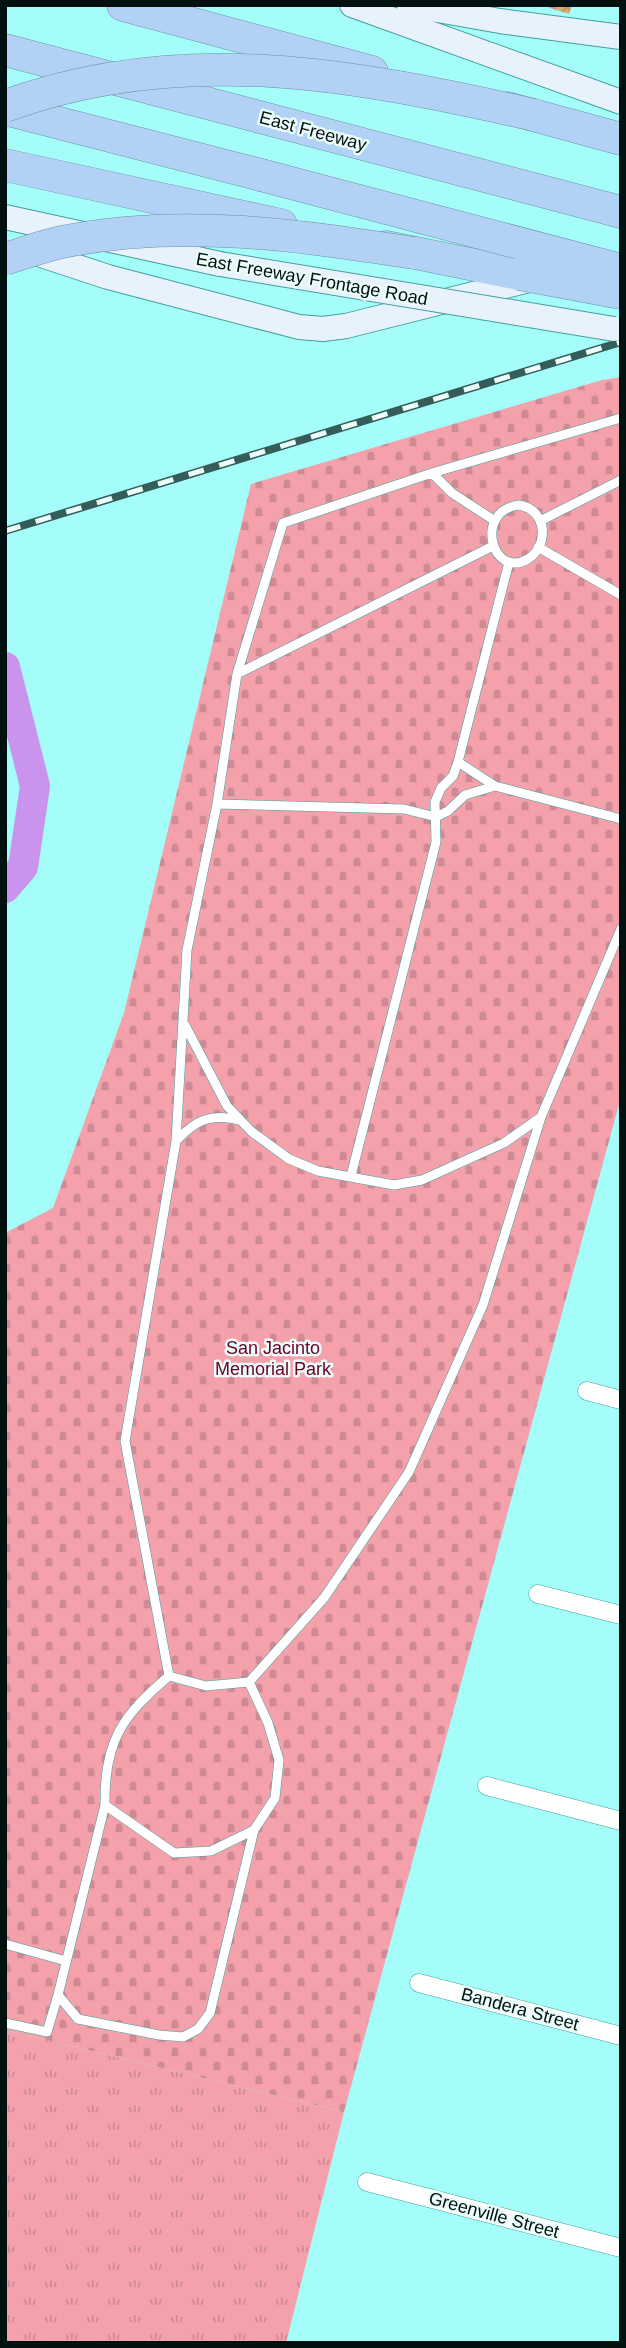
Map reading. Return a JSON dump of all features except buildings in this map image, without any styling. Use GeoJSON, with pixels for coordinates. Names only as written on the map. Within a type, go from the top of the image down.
{"type":"FeatureCollection","features":[{"type":"Feature","properties":{"kind":"highway"},"geometry":{"type":"LineString","coordinates":[[123,5],[621,139]]}},
{"type":"Feature","properties":{"kind":"highway","name":"East Freeway"},"geometry":{"type":"LineString","coordinates":[[5,50],[621,212]]}},
{"type":"Feature","properties":{"kind":"highway"},"geometry":{"type":"LineString","coordinates":[[5,107],[79,84],[117,76],[190,69],[228,69],[296,72],[368,81],[534,115]]}},
{"type":"Feature","properties":{"kind":"highway"},"geometry":{"type":"LineString","coordinates":[[5,107],[621,270]]}},
{"type":"Feature","properties":{"kind":"highway"},"geometry":{"type":"LineString","coordinates":[[5,165],[414,253],[621,293]]}},
{"type":"Feature","properties":{"kind":"highway"},"geometry":{"type":"LineString","coordinates":[[5,259],[60,242],[115,233],[175,229],[233,230],[414,253]]}},
{"type":"Feature","properties":{"kind":"main road"},"geometry":{"type":"LineString","coordinates":[[352,5],[621,102]]}},
{"type":"Feature","properties":{"kind":"main road"},"geometry":{"type":"LineString","coordinates":[[409,5],[502,13],[621,37]]}},
{"type":"Feature","properties":{"kind":"main road","name":"East Freeway Frontage Road"},"geometry":{"type":"LineString","coordinates":[[5,217],[220,264],[621,331]]}},
{"type":"Feature","properties":{"kind":"main road"},"geometry":{"type":"LineString","coordinates":[[5,244],[108,277],[299,327],[323,329],[346,326],[621,258]]}},
{"type":"Feature","properties":{"kind":"street"},"geometry":{"type":"LineString","coordinates":[[587,1391],[621,1400]]}},
{"type":"Feature","properties":{"kind":"street"},"geometry":{"type":"LineString","coordinates":[[538,1594],[621,1615]]}},
{"type":"Feature","properties":{"kind":"street"},"geometry":{"type":"LineString","coordinates":[[487,1786],[621,1821]]}},
{"type":"Feature","properties":{"kind":"street","name":"Bandera Street"},"geometry":{"type":"LineString","coordinates":[[419,1983],[621,2036]]}},
{"type":"Feature","properties":{"kind":"street","name":"Greenville Street"},"geometry":{"type":"LineString","coordinates":[[367,2182],[621,2248]]}},
{"type":"Feature","properties":{"kind":"lane"},"geometry":{"type":"LineString","coordinates":[[169,1676],[125,1441],[177,1141],[187,950],[217,804],[237,674],[283,523],[432,473],[621,418]]}},
{"type":"Feature","properties":{"kind":"lane"},"geometry":{"type":"LineString","coordinates":[[432,473],[452,493],[495,521]]}},
{"type":"Feature","properties":{"kind":"lane"},"geometry":{"type":"LineString","coordinates":[[540,521],[621,480]]}},
{"type":"Feature","properties":{"kind":"lane"},"geometry":{"type":"LineString","coordinates":[[519,505],[532,510],[540,521],[542,534],[538,547],[529,558],[515,562],[509,562],[499,556],[493,546],[495,521],[505,509],[519,505]]}},
{"type":"Feature","properties":{"kind":"lane"},"geometry":{"type":"LineString","coordinates":[[237,674],[493,546]]}},
{"type":"Feature","properties":{"kind":"lane"},"geometry":{"type":"LineString","coordinates":[[538,547],[621,596]]}},
{"type":"Feature","properties":{"kind":"lane"},"geometry":{"type":"LineString","coordinates":[[351,1176],[436,842],[435,802],[441,788],[453,776],[458,762],[509,562]]}},
{"type":"Feature","properties":{"kind":"lane"},"geometry":{"type":"LineString","coordinates":[[458,762],[495,786],[621,819]]}},
{"type":"Feature","properties":{"kind":"lane"},"geometry":{"type":"LineString","coordinates":[[217,804],[404,808],[436,817],[448,811],[465,795],[495,786]]}},
{"type":"Feature","properties":{"kind":"lane"},"geometry":{"type":"LineString","coordinates":[[169,1676],[206,1686],[249,1682],[324,1598],[409,1472],[483,1306],[541,1117],[621,929]]}},
{"type":"Feature","properties":{"kind":"lane"},"geometry":{"type":"LineString","coordinates":[[184,1023],[227,1106],[252,1132],[289,1159],[318,1171],[394,1185],[422,1180],[504,1143],[541,1117]]}},
{"type":"Feature","properties":{"kind":"lane"},"geometry":{"type":"LineString","coordinates":[[177,1141],[189,1127],[205,1119],[223,1116],[240,1120]]}},
{"type":"Feature","properties":{"kind":"lane"},"geometry":{"type":"LineString","coordinates":[[5,2023],[47,2032],[104,1805],[104,1777],[116,1734],[140,1700],[169,1676]]}},
{"type":"Feature","properties":{"kind":"lane"},"geometry":{"type":"LineString","coordinates":[[58,1995],[78,2019],[159,2035],[183,2037],[198,2029],[210,2013],[254,1830],[275,1798],[279,1760],[268,1723],[249,1682]]}},
{"type":"Feature","properties":{"kind":"lane"},"geometry":{"type":"LineString","coordinates":[[104,1805],[174,1853],[211,1851],[254,1830]]}},
{"type":"Feature","properties":{"kind":"lane"},"geometry":{"type":"LineString","coordinates":[[5,1944],[66,1961]]}},
{"type":"Feature","properties":{"kind":"green space","name":"San Jacinto Memorial Park"},"geometry":{"type":"Polygon","coordinates":[[[621,377],[621,1097],[344,2112],[5,2030],[5,1233],[53,1208],[124,1013],[251,484],[602,380],[621,377]]]}},
{"type":"Feature","properties":{"kind":"green space"},"geometry":{"type":"Polygon","coordinates":[[[5,2030],[344,2112],[286,2343],[5,2343],[5,2030]]]}},
{"type":"Feature","properties":{"kind":"waterway"},"geometry":{"type":"LineString","coordinates":[[5,667],[35,786],[23,867],[5,888]]}},
{"type":"Feature","properties":{"kind":"railway"},"geometry":{"type":"LineString","coordinates":[[5,531],[621,342]]}}]}
